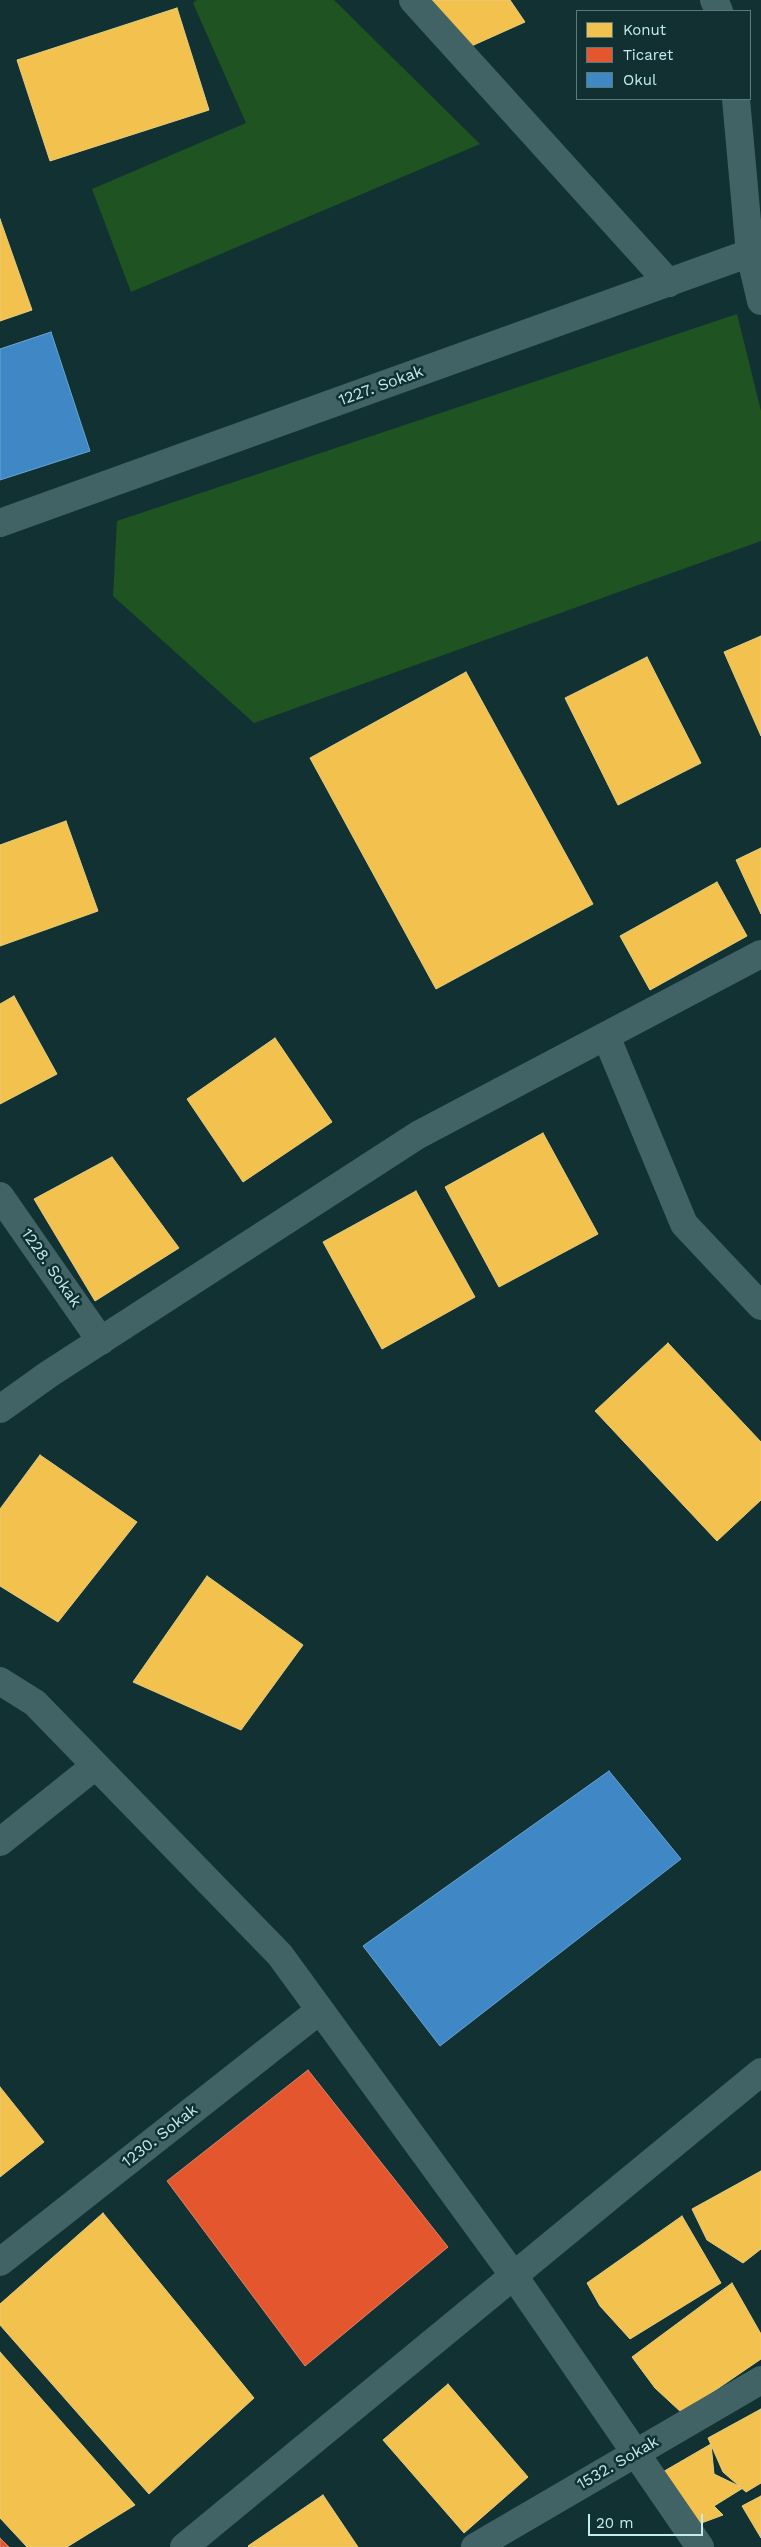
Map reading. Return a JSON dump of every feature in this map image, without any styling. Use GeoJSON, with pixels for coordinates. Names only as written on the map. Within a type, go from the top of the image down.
{"type":"FeatureCollection","features":[{"type":"Feature","properties":{"kind":"street"},"geometry":{"type":"LineString","coordinates":[[412,0],[669,283]]}},
{"type":"Feature","properties":{"kind":"street"},"geometry":{"type":"LineString","coordinates":[[736,100],[761,301]]}},
{"type":"Feature","properties":{"kind":"street","name":"1227. Sokak"},"geometry":{"type":"LineString","coordinates":[[0,523],[756,252]]}},
{"type":"Feature","properties":{"kind":"street"},"geometry":{"type":"LineString","coordinates":[[0,1409],[101,1341],[418,1135],[761,954]]}},
{"type":"Feature","properties":{"kind":"street"},"geometry":{"type":"LineString","coordinates":[[606,1036],[684,1224],[761,1306]]}},
{"type":"Feature","properties":{"kind":"street","name":"1228. Sokak"},"geometry":{"type":"LineString","coordinates":[[0,1196],[101,1341]]}},
{"type":"Feature","properties":{"kind":"street"},"geometry":{"type":"LineString","coordinates":[[0,1681],[35,1703],[280,1955],[514,2276],[700,2547]]}},
{"type":"Feature","properties":{"kind":"street"},"geometry":{"type":"LineString","coordinates":[[0,1842],[96,1766]]}},
{"type":"Feature","properties":{"kind":"street","name":"1230. Sokak"},"geometry":{"type":"LineString","coordinates":[[0,2262],[320,2010]]}},
{"type":"Feature","properties":{"kind":"street"},"geometry":{"type":"LineString","coordinates":[[184,2547],[761,2072]]}},
{"type":"Feature","properties":{"kind":"street","name":"1532. Sokak"},"geometry":{"type":"LineString","coordinates":[[475,2547],[761,2380]]}},
{"type":"Feature","properties":{"kind":"green space"},"geometry":{"type":"Polygon","coordinates":[[[197,0],[334,0],[480,144],[131,292],[92,189],[246,123],[193,3],[197,0]]]}},
{"type":"Feature","properties":{"kind":"green space"},"geometry":{"type":"Polygon","coordinates":[[[737,314],[761,411],[761,541],[254,723],[113,596],[117,521],[737,314]]]}},
{"type":"Feature","properties":{"kind":"building: Konut"},"geometry":{"type":"Polygon","coordinates":[[[417,0],[510,0],[525,22],[467,48],[417,0]]]}},
{"type":"Feature","properties":{"kind":"building: Konut"},"geometry":{"type":"Polygon","coordinates":[[[177,8],[209,110],[50,161],[17,60],[177,8]]]}},
{"type":"Feature","properties":{"kind":"building: Konut"},"geometry":{"type":"Polygon","coordinates":[[[0,219],[32,310],[0,321],[0,219]]]}},
{"type":"Feature","properties":{"kind":"building: Konut"},"geometry":{"type":"Polygon","coordinates":[[[761,636],[761,736],[724,652],[761,636]]]}},
{"type":"Feature","properties":{"kind":"building: Konut"},"geometry":{"type":"Polygon","coordinates":[[[647,657],[701,763],[618,805],[565,698],[647,657]]]}},
{"type":"Feature","properties":{"kind":"building: Konut"},"geometry":{"type":"Polygon","coordinates":[[[466,672],[593,904],[436,989],[310,758],[466,672]]]}},
{"type":"Feature","properties":{"kind":"building: Konut"},"geometry":{"type":"Polygon","coordinates":[[[66,821],[98,911],[0,946],[0,845],[66,821]]]}},
{"type":"Feature","properties":{"kind":"building: Konut"},"geometry":{"type":"Polygon","coordinates":[[[761,848],[761,914],[736,860],[761,848]]]}},
{"type":"Feature","properties":{"kind":"building: Konut"},"geometry":{"type":"Polygon","coordinates":[[[717,882],[747,936],[650,990],[620,936],[717,882]]]}},
{"type":"Feature","properties":{"kind":"building: Konut"},"geometry":{"type":"Polygon","coordinates":[[[14,996],[57,1074],[0,1104],[0,1004],[14,996]]]}},
{"type":"Feature","properties":{"kind":"building: Konut"},"geometry":{"type":"Polygon","coordinates":[[[275,1038],[332,1122],[243,1182],[187,1099],[275,1038]]]}},
{"type":"Feature","properties":{"kind":"building: Konut"},"geometry":{"type":"Polygon","coordinates":[[[543,1133],[598,1234],[499,1287],[445,1187],[543,1133]]]}},
{"type":"Feature","properties":{"kind":"building: Konut"},"geometry":{"type":"Polygon","coordinates":[[[112,1157],[179,1248],[95,1301],[34,1199],[112,1157]]]}},
{"type":"Feature","properties":{"kind":"building: Konut"},"geometry":{"type":"Polygon","coordinates":[[[416,1191],[475,1297],[382,1349],[323,1242],[416,1191]]]}},
{"type":"Feature","properties":{"kind":"building: Konut"},"geometry":{"type":"Polygon","coordinates":[[[668,1343],[761,1442],[761,1500],[717,1541],[595,1411],[668,1343]]]}},
{"type":"Feature","properties":{"kind":"building: Konut"},"geometry":{"type":"Polygon","coordinates":[[[40,1455],[137,1522],[58,1622],[0,1586],[0,1509],[40,1455]]]}},
{"type":"Feature","properties":{"kind":"building: Konut"},"geometry":{"type":"Polygon","coordinates":[[[207,1576],[303,1645],[241,1730],[133,1682],[207,1576]]]}},
{"type":"Feature","properties":{"kind":"building: Konut"},"geometry":{"type":"Polygon","coordinates":[[[0,2087],[44,2142],[0,2177],[0,2087]]]}},
{"type":"Feature","properties":{"kind":"building: Konut"},"geometry":{"type":"Polygon","coordinates":[[[761,2171],[761,2249],[743,2263],[707,2240],[692,2209],[761,2171]]]}},
{"type":"Feature","properties":{"kind":"building: Konut"},"geometry":{"type":"Polygon","coordinates":[[[103,2213],[254,2398],[149,2494],[0,2325],[0,2304],[103,2213]]]}},
{"type":"Feature","properties":{"kind":"building: Konut"},"geometry":{"type":"Polygon","coordinates":[[[682,2216],[721,2283],[630,2339],[600,2306],[587,2283],[682,2216]]]}},
{"type":"Feature","properties":{"kind":"building: Konut"},"geometry":{"type":"Polygon","coordinates":[[[732,2283],[761,2334],[761,2359],[682,2413],[655,2388],[632,2357],[732,2283]]]}},
{"type":"Feature","properties":{"kind":"building: Konut"},"geometry":{"type":"Polygon","coordinates":[[[0,2352],[135,2505],[67,2547],[27,2547],[0,2518],[0,2352]]]}},
{"type":"Feature","properties":{"kind":"building: Konut"},"geometry":{"type":"Polygon","coordinates":[[[448,2384],[528,2477],[464,2533],[383,2440],[448,2384]]]}},
{"type":"Feature","properties":{"kind":"building: Konut"},"geometry":{"type":"Polygon","coordinates":[[[761,2409],[761,2483],[746,2492],[723,2472],[708,2438],[761,2409]]]}},
{"type":"Feature","properties":{"kind":"building: Konut"},"geometry":{"type":"Polygon","coordinates":[[[711,2444],[714,2474],[743,2488],[714,2506],[723,2515],[696,2525],[661,2473],[711,2444]]]}},
{"type":"Feature","properties":{"kind":"building: Konut"},"geometry":{"type":"Polygon","coordinates":[[[323,2495],[358,2547],[248,2546],[323,2495]]]}},
{"type":"Feature","properties":{"kind":"building: Konut"},"geometry":{"type":"Polygon","coordinates":[[[761,2496],[761,2538],[742,2506],[761,2496]]]}},
{"type":"Feature","properties":{"kind":"building: Ticaret"},"geometry":{"type":"Polygon","coordinates":[[[308,2070],[448,2247],[305,2366],[167,2181],[308,2070]]]}},
{"type":"Feature","properties":{"kind":"building: Ticaret"},"geometry":{"type":"Polygon","coordinates":[[[0,2538],[9,2547],[0,2547],[0,2538]]]}},
{"type":"Feature","properties":{"kind":"building: Okul"},"geometry":{"type":"Polygon","coordinates":[[[51,332],[90,451],[0,480],[0,349],[51,332]]]}},
{"type":"Feature","properties":{"kind":"building: Okul"},"geometry":{"type":"Polygon","coordinates":[[[609,1771],[681,1859],[440,2046],[363,1946],[609,1771]]]}}]}
